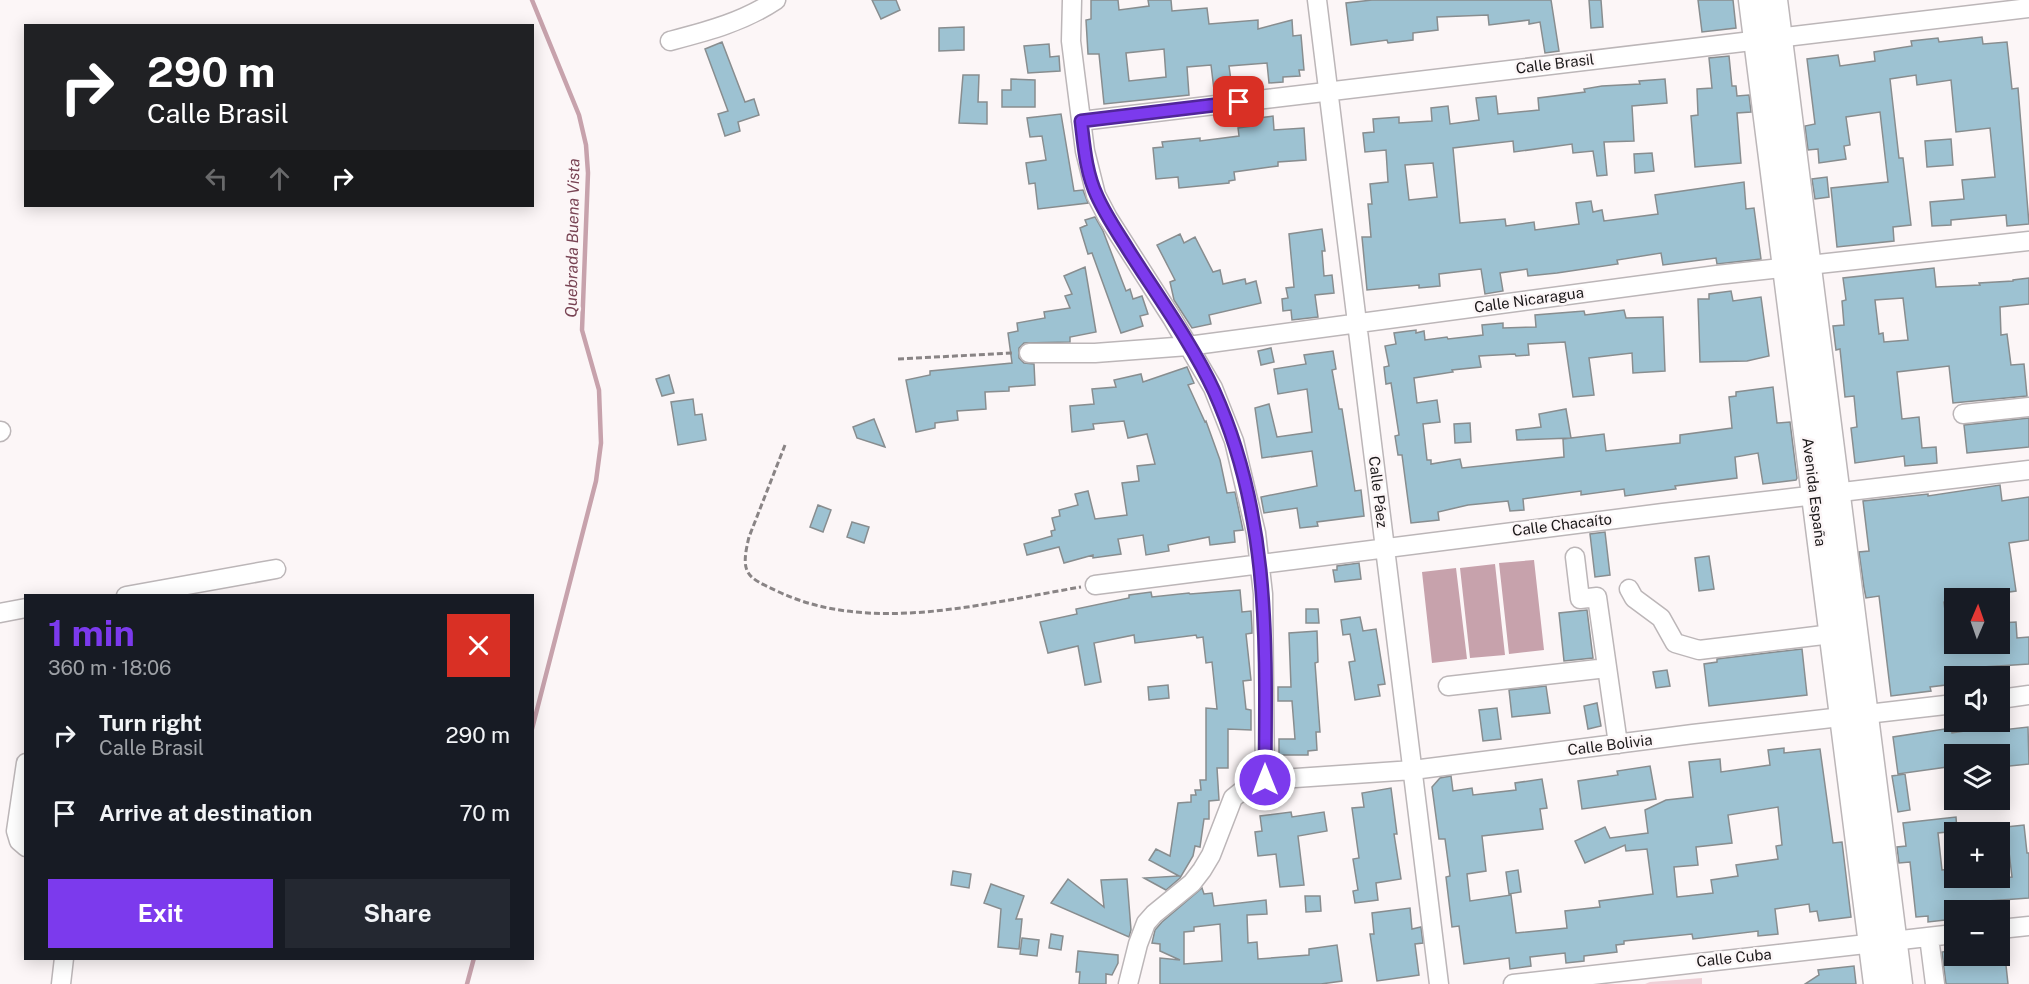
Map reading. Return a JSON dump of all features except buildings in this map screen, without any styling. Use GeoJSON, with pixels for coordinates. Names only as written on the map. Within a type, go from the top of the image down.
{"type":"FeatureCollection","features":[{"type":"Feature","properties":{"kind":"main road","name":"Avenida España"},"geometry":{"type":"LineString","coordinates":[[1751,0],[1768,38],[1809,265],[1838,492],[1866,714],[1883,942],[1876,984]]}},
{"type":"Feature","properties":{"kind":"main road","name":"Avenida España"},"geometry":{"type":"LineString","coordinates":[[1775,0],[1768,38],[1785,268],[1842,717],[1883,942],[1900,984]]}},
{"type":"Feature","properties":{"kind":"street"},"geometry":{"type":"LineString","coordinates":[[670,41],[729,25],[776,0]]}},
{"type":"Feature","properties":{"kind":"street"},"geometry":{"type":"LineString","coordinates":[[1072,0],[1071,41],[1081,121],[1096,195],[1213,388],[1234,441],[1261,562],[1265,660],[1265,780],[1243,790],[1233,798],[1211,855],[1202,870],[1192,883],[1146,923],[1128,984]]}},
{"type":"Feature","properties":{"kind":"street","name":"Calle Páez"},"geometry":{"type":"LineString","coordinates":[[1317,0],[1439,984]]}},
{"type":"Feature","properties":{"kind":"street","name":"Calle Brasil"},"geometry":{"type":"LineString","coordinates":[[1081,121],[2029,8]]}},
{"type":"Feature","properties":{"kind":"street","name":"Calle Nicaragua"},"geometry":{"type":"LineString","coordinates":[[1029,353],[1095,353],[1188,346],[1809,265],[2029,241]]}},
{"type":"Feature","properties":{"kind":"street"},"geometry":{"type":"LineString","coordinates":[[1963,414],[2029,406]]}},
{"type":"Feature","properties":{"kind":"street","name":"Calle Chacaíto"},"geometry":{"type":"LineString","coordinates":[[1095,585],[1261,562],[2029,470]]}},
{"type":"Feature","properties":{"kind":"street"},"geometry":{"type":"LineString","coordinates":[[1575,557],[1580,599],[1597,597],[1618,744]]}},
{"type":"Feature","properties":{"kind":"street"},"geometry":{"type":"LineString","coordinates":[[137,594],[276,569]]}},
{"type":"Feature","properties":{"kind":"street"},"geometry":{"type":"LineString","coordinates":[[1629,589],[1634,597],[1661,618],[1675,643],[1699,650],[1832,634]]}},
{"type":"Feature","properties":{"kind":"street"},"geometry":{"type":"LineString","coordinates":[[0,613],[24,608]]}},
{"type":"Feature","properties":{"kind":"street"},"geometry":{"type":"LineString","coordinates":[[1448,686],[1607,668]]}},
{"type":"Feature","properties":{"kind":"street"},"geometry":{"type":"LineString","coordinates":[[2010,698],[2029,695]]}},
{"type":"Feature","properties":{"kind":"street","name":"Calle Bolivia"},"geometry":{"type":"LineString","coordinates":[[1265,780],[1413,770],[1944,705]]}},
{"type":"Feature","properties":{"kind":"street"},"geometry":{"type":"LineString","coordinates":[[24,777],[16,831],[19,841],[24,845]]}},
{"type":"Feature","properties":{"kind":"street"},"geometry":{"type":"LineString","coordinates":[[2010,928],[2029,926]]}},
{"type":"Feature","properties":{"kind":"street","name":"Calle Cuba"},"geometry":{"type":"LineString","coordinates":[[1513,984],[1621,978],[1944,935]]}},
{"type":"Feature","properties":{"kind":"street"},"geometry":{"type":"LineString","coordinates":[[1929,937],[1935,984]]}},
{"type":"Feature","properties":{"kind":"street"},"geometry":{"type":"LineString","coordinates":[[61,984],[64,960]]}},
{"type":"Feature","properties":{"kind":"path"},"geometry":{"type":"LineString","coordinates":[[898,359],[1029,353]]}},
{"type":"Feature","properties":{"kind":"path"},"geometry":{"type":"LineString","coordinates":[[785,445],[749,537],[745,568],[749,575],[757,581],[793,598],[829,609],[887,613],[945,609],[1095,585]]}},
{"type":"Feature","properties":{"kind":"shaded area"},"geometry":{"type":"Polygon","coordinates":[[[1534,560],[1544,650],[1509,654],[1499,563],[1534,560]]]}},
{"type":"Feature","properties":{"kind":"shaded area"},"geometry":{"type":"Polygon","coordinates":[[[1495,564],[1505,655],[1470,658],[1460,568],[1495,564]]]}},
{"type":"Feature","properties":{"kind":"shaded area"},"geometry":{"type":"Polygon","coordinates":[[[1456,568],[1467,659],[1432,663],[1422,572],[1456,568]]]}},
{"type":"Feature","properties":{"kind":"shaded area"},"geometry":{"type":"Polygon","coordinates":[[[1702,978],[1702,984],[1645,984],[1650,982],[1702,978]]]}},
{"type":"Feature","properties":{"kind":"waterway","name":"Quebrada Buena Vista"},"geometry":{"type":"LineString","coordinates":[[532,0],[579,115],[586,145],[588,173],[582,330],[599,390],[601,443],[596,481],[534,721]]}},
{"type":"Feature","properties":{"kind":"waterway","name":"Quebrada Buena Vista"},"geometry":{"type":"LineString","coordinates":[[467,984],[473,960]]}},
{"type":"Feature","properties":{"kind":"route"},"geometry":{"type":"LineString","coordinates":[[1239,102],[1081,121],[1085,151],[1096,195],[1213,388],[1234,441],[1261,562],[1265,660],[1265,780]]}}]}
